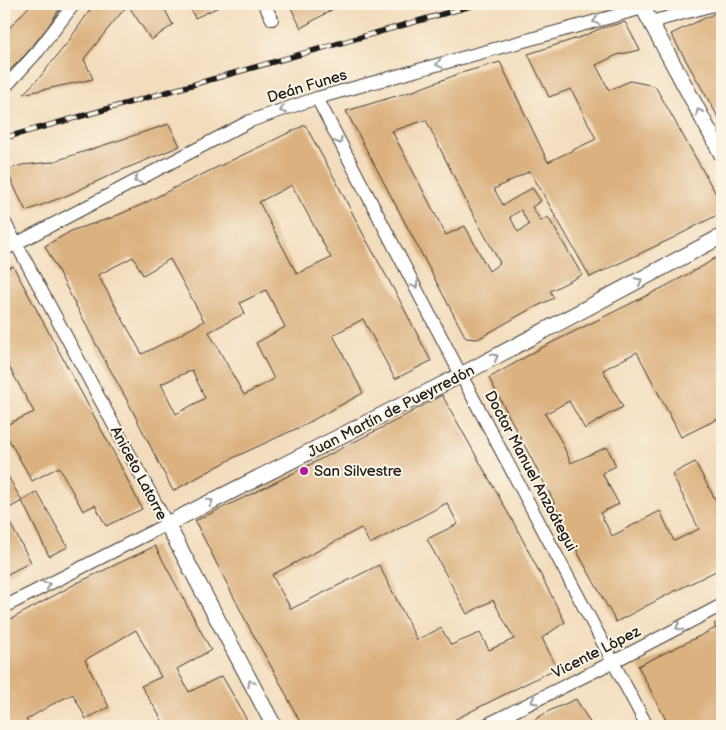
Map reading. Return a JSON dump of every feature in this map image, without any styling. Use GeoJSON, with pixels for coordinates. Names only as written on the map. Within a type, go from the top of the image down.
{"type":"FeatureCollection","features":[{"type":"Feature","properties":{"kind":"street"},"geometry":{"type":"LineString","coordinates":[[8,84],[38,51],[74,4]]}},
{"type":"Feature","properties":{"kind":"street"},"geometry":{"type":"LineString","coordinates":[[264,4],[272,20]]}},
{"type":"Feature","properties":{"kind":"street"},"geometry":{"type":"LineString","coordinates":[[651,22],[717,4]]}},
{"type":"Feature","properties":{"kind":"street"},"geometry":{"type":"LineString","coordinates":[[642,6],[722,154]]}},
{"type":"Feature","properties":{"kind":"street","name":"Deán Funes"},"geometry":{"type":"LineString","coordinates":[[4,250],[250,121],[317,98],[642,6]]}},
{"type":"Feature","properties":{"kind":"street","name":"Doctor Manuel Anzoátegui"},"geometry":{"type":"LineString","coordinates":[[317,98],[647,726]]}},
{"type":"Feature","properties":{"kind":"street","name":"Aniceto Latorre"},"geometry":{"type":"LineString","coordinates":[[4,221],[274,726]]}},
{"type":"Feature","properties":{"kind":"street","name":"Juan Martín de Pueyrredón"},"geometry":{"type":"LineString","coordinates":[[4,607],[461,375],[722,236]]}},
{"type":"Feature","properties":{"kind":"street","name":"Vicente López"},"geometry":{"type":"LineString","coordinates":[[484,726],[613,662],[722,604]]}},
{"type":"Feature","properties":{"kind":"building"},"geometry":{"type":"Polygon","coordinates":[[[31,4],[63,4],[26,54],[4,76],[4,34],[31,4]]]}},
{"type":"Feature","properties":{"kind":"building"},"geometry":{"type":"Polygon","coordinates":[[[94,4],[162,4],[173,25],[151,40],[128,5],[84,59],[93,79],[23,94],[40,77],[68,42],[94,4]]]}},
{"type":"Feature","properties":{"kind":"building"},"geometry":{"type":"Polygon","coordinates":[[[188,4],[225,4],[195,18],[188,4]]]}},
{"type":"Feature","properties":{"kind":"building"},"geometry":{"type":"Polygon","coordinates":[[[289,4],[344,4],[301,28],[289,4]]]}},
{"type":"Feature","properties":{"kind":"building"},"geometry":{"type":"Polygon","coordinates":[[[722,10],[722,47],[719,49],[722,55],[722,124],[671,34],[722,10]]]}},
{"type":"Feature","properties":{"kind":"building"},"geometry":{"type":"Polygon","coordinates":[[[625,22],[640,50],[617,55],[596,65],[609,90],[630,81],[655,86],[720,201],[717,215],[590,277],[530,171],[494,189],[503,205],[532,188],[541,201],[532,207],[541,221],[548,217],[582,275],[550,291],[554,298],[478,339],[466,338],[346,111],[500,62],[548,162],[596,139],[571,89],[549,97],[528,54],[581,37],[602,28],[625,22]],[[426,120],[392,131],[446,235],[465,226],[489,271],[500,263],[467,203],[426,120]],[[521,210],[510,217],[518,232],[529,225],[521,210]]]}},
{"type":"Feature","properties":{"kind":"building"},"geometry":{"type":"Polygon","coordinates":[[[169,124],[180,146],[68,195],[26,211],[6,170],[22,165],[52,162],[169,124]]]}},
{"type":"Feature","properties":{"kind":"building"},"geometry":{"type":"Polygon","coordinates":[[[305,125],[431,361],[395,379],[363,319],[333,335],[363,393],[300,427],[235,457],[173,491],[45,246],[73,230],[111,218],[305,125]],[[292,185],[259,202],[297,274],[331,258],[292,185]],[[133,257],[98,275],[142,354],[204,321],[170,259],[143,275],[133,257]],[[266,290],[240,303],[245,313],[209,332],[244,395],[274,379],[256,343],[285,327],[266,290]],[[192,370],[161,384],[176,414],[205,398],[192,370]]]}},
{"type":"Feature","properties":{"kind":"building"},"geometry":{"type":"Polygon","coordinates":[[[715,258],[722,273],[722,417],[681,437],[637,352],[603,370],[623,407],[585,429],[569,401],[545,414],[560,439],[571,463],[607,447],[616,466],[602,473],[619,504],[600,513],[612,536],[660,511],[674,541],[699,529],[672,474],[695,462],[722,512],[722,568],[616,622],[579,555],[552,498],[489,378],[541,348],[664,287],[715,258]]]}},
{"type":"Feature","properties":{"kind":"building"},"geometry":{"type":"Polygon","coordinates":[[[13,266],[142,509],[106,526],[95,505],[83,511],[59,467],[32,481],[4,431],[4,426],[34,412],[8,365],[4,367],[4,270],[13,266]]]}},
{"type":"Feature","properties":{"kind":"building"},"geometry":{"type":"Polygon","coordinates":[[[442,395],[516,527],[565,622],[542,638],[557,668],[442,726],[302,726],[195,521],[399,419],[442,395]],[[447,503],[370,544],[361,528],[272,575],[291,609],[379,565],[417,640],[441,628],[451,645],[480,633],[489,650],[514,639],[493,600],[467,614],[427,539],[458,524],[447,503]]]}},
{"type":"Feature","properties":{"kind":"building"},"geometry":{"type":"Polygon","coordinates":[[[4,469],[22,501],[4,511],[4,469]]]}},
{"type":"Feature","properties":{"kind":"building"},"geometry":{"type":"Polygon","coordinates":[[[37,492],[68,547],[49,556],[22,501],[37,492]]]}},
{"type":"Feature","properties":{"kind":"building"},"geometry":{"type":"Polygon","coordinates":[[[4,512],[31,562],[4,576],[4,512]]]}},
{"type":"Feature","properties":{"kind":"building"},"geometry":{"type":"Polygon","coordinates":[[[155,546],[211,650],[177,669],[189,692],[222,676],[250,726],[165,726],[141,686],[161,677],[136,630],[85,660],[109,707],[86,719],[73,694],[26,720],[30,726],[4,726],[4,623],[77,583],[155,546]]]}},
{"type":"Feature","properties":{"kind":"building"},"geometry":{"type":"Polygon","coordinates":[[[722,620],[722,726],[669,726],[638,666],[716,628],[714,624],[722,620]]]}},
{"type":"Feature","properties":{"kind":"building"},"geometry":{"type":"Polygon","coordinates":[[[576,699],[592,726],[524,726],[549,711],[576,699]]]}},
{"type":"Feature","properties":{"kind":"railway"},"geometry":{"type":"LineString","coordinates":[[4,138],[478,4]]}},
{"type":"Feature","properties":{"kind":"place","name":"San Silvestre"},"geometry":{"type":"Point","coordinates":[304,471]}}]}
